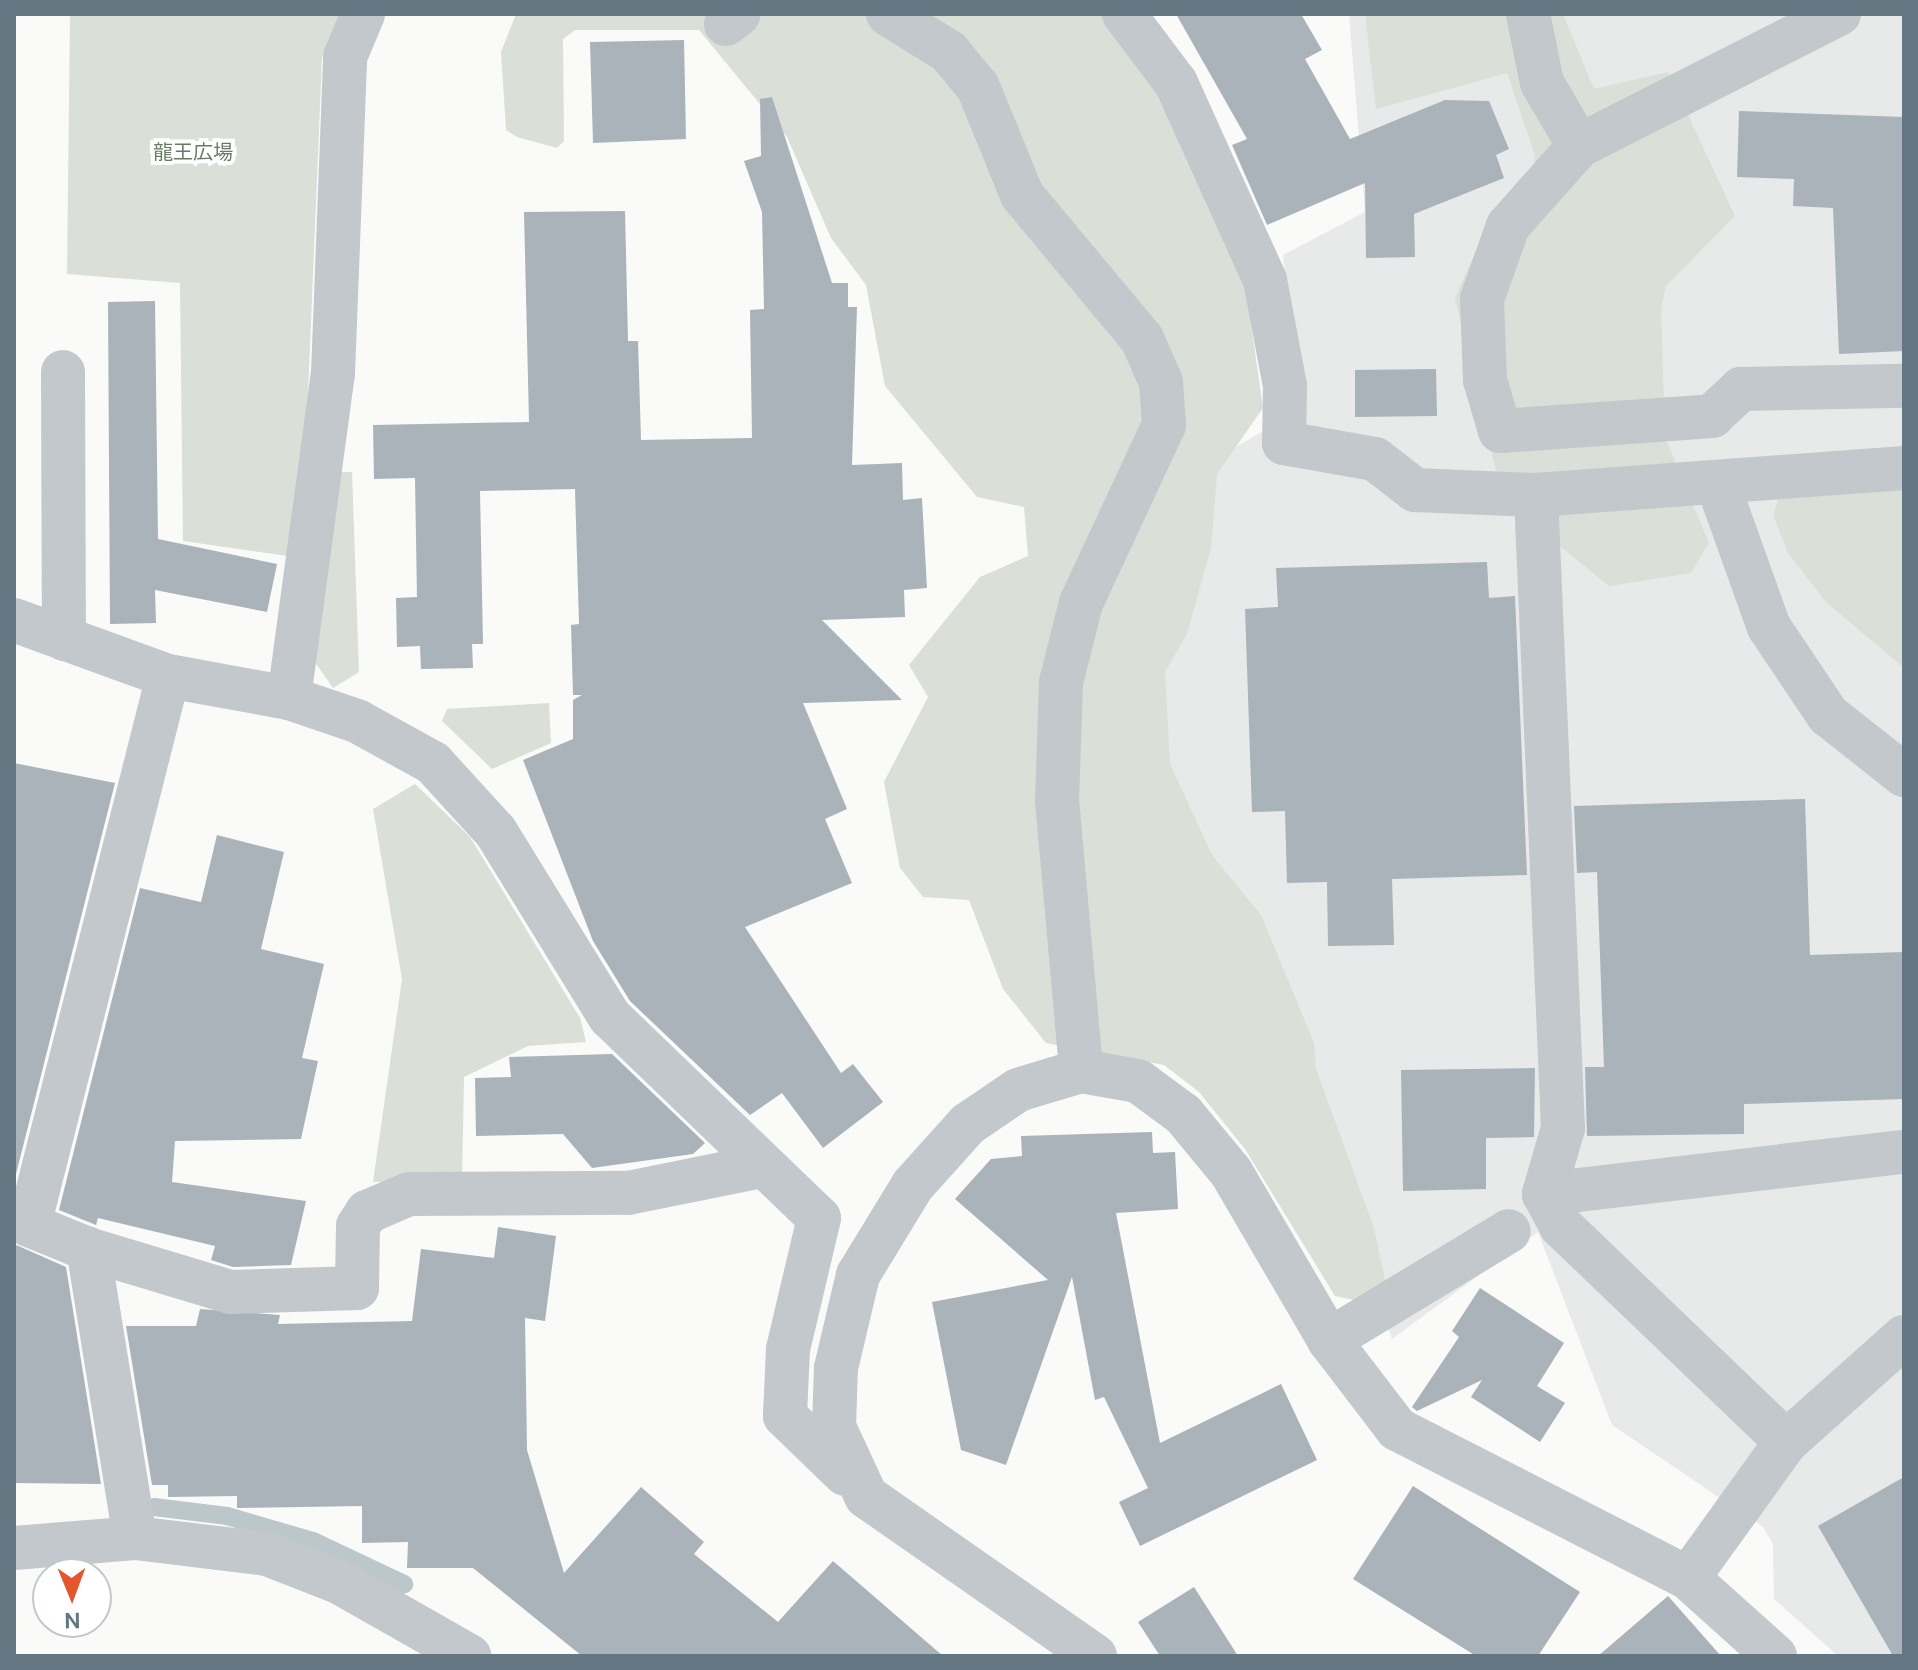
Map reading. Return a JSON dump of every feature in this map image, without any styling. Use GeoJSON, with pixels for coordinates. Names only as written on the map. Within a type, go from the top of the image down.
{"type":"FeatureCollection","features":[{"type":"Feature","properties":{"kind":"street"},"geometry":{"type":"LineString","coordinates":[[289,698],[333,374],[345,57],[363,14]]}},
{"type":"Feature","properties":{"kind":"street"},"geometry":{"type":"LineString","coordinates":[[888,14],[949,52],[978,87],[1022,195],[1142,339],[1161,382],[1164,425],[1081,603],[1061,682],[1057,800],[1081,1071]]}},
{"type":"Feature","properties":{"kind":"street"},"geometry":{"type":"LineString","coordinates":[[1124,14],[1176,83],[1265,280],[1285,386],[1284,443],[1375,459],[1415,490],[1536,495],[1904,468]]}},
{"type":"Feature","properties":{"kind":"street"},"geometry":{"type":"LineString","coordinates":[[1528,14],[1542,83],[1579,146]]}},
{"type":"Feature","properties":{"kind":"street"},"geometry":{"type":"LineString","coordinates":[[1839,14],[1579,146],[1508,226],[1482,299],[1485,380],[1500,431],[1712,416],[1741,389],[1904,386]]}},
{"type":"Feature","properties":{"kind":"street"},"geometry":{"type":"LineString","coordinates":[[63,372],[64,639]]}},
{"type":"Feature","properties":{"kind":"street"},"geometry":{"type":"LineString","coordinates":[[1717,482],[1769,627],[1828,715],[1904,775]]}},
{"type":"Feature","properties":{"kind":"street"},"geometry":{"type":"LineString","coordinates":[[1536,495],[1563,1128],[1544,1194],[1561,1226],[1786,1442]]}},
{"type":"Feature","properties":{"kind":"street"},"geometry":{"type":"LineString","coordinates":[[14,620],[168,676],[289,698],[357,721],[433,763],[496,832],[610,1017],[819,1218],[788,1349],[785,1416],[866,1496],[1095,1656]]}},
{"type":"Feature","properties":{"kind":"street"},"geometry":{"type":"LineString","coordinates":[[168,676],[22,1222],[88,1249],[230,1292],[357,1288],[358,1226],[367,1212],[409,1194],[628,1193],[762,1166]]}},
{"type":"Feature","properties":{"kind":"street"},"geometry":{"type":"LineString","coordinates":[[866,1496],[834,1427],[836,1368],[858,1275],[913,1185],[968,1124],[1018,1090],[1081,1071],[1138,1081],[1183,1114],[1231,1172],[1329,1340],[1397,1429],[1688,1578],[1775,1656]]}},
{"type":"Feature","properties":{"kind":"street"},"geometry":{"type":"LineString","coordinates":[[1544,1194],[1904,1152]]}},
{"type":"Feature","properties":{"kind":"street"},"geometry":{"type":"LineString","coordinates":[[1329,1340],[1509,1231]]}},
{"type":"Feature","properties":{"kind":"street"},"geometry":{"type":"LineString","coordinates":[[88,1249],[135,1538]]}},
{"type":"Feature","properties":{"kind":"street"},"geometry":{"type":"LineString","coordinates":[[1688,1578],[1786,1442],[1904,1337]]}},
{"type":"Feature","properties":{"kind":"street"},"geometry":{"type":"LineString","coordinates":[[14,1548],[135,1538],[267,1554],[339,1582],[469,1656]]}},
{"type":"Feature","properties":{"kind":"shaded area"},"geometry":{"type":"Polygon","coordinates":[[[1349,14],[1904,14],[1904,1656],[1838,1656],[1774,1599],[1773,1544],[1763,1527],[1612,1425],[1538,1232],[1392,1339],[1231,919],[1150,784],[1158,654],[1211,461],[1299,411],[1283,255],[1365,212],[1349,14]]]}},
{"type":"Feature","properties":{"kind":"green space","name":"龍王広場"},"geometry":{"type":"Polygon","coordinates":[[[70,14],[341,14],[322,58],[307,419],[288,556],[183,541],[180,283],[67,274],[70,14]]]}},
{"type":"Feature","properties":{"kind":"green space"},"geometry":{"type":"Polygon","coordinates":[[[516,14],[1103,14],[1151,73],[1245,281],[1263,408],[1217,474],[1211,548],[1187,634],[1165,672],[1170,764],[1212,855],[1261,915],[1314,1043],[1316,1069],[1374,1228],[1386,1285],[1368,1303],[1335,1296],[1245,1149],[1199,1092],[1164,1065],[1046,1043],[1003,989],[969,900],[923,897],[900,868],[884,782],[928,697],[909,665],[980,577],[1028,556],[1024,507],[977,497],[885,386],[866,285],[831,238],[787,137],[699,30],[575,30],[563,39],[564,141],[557,148],[517,137],[506,130],[501,52],[516,14]]]}},
{"type":"Feature","properties":{"kind":"green space"},"geometry":{"type":"Polygon","coordinates":[[[1365,14],[1563,14],[1594,89],[1668,72],[1735,216],[1666,286],[1661,309],[1665,438],[1709,543],[1691,573],[1609,586],[1503,500],[1455,298],[1480,242],[1533,177],[1535,155],[1507,73],[1376,109],[1365,14]]]}},
{"type":"Feature","properties":{"kind":"green space"},"geometry":{"type":"Polygon","coordinates":[[[337,472],[352,472],[359,672],[333,688],[315,662],[337,472]]]}},
{"type":"Feature","properties":{"kind":"green space"},"geometry":{"type":"Polygon","coordinates":[[[1904,486],[1904,668],[1826,602],[1788,553],[1773,515],[1780,495],[1904,486]]]}},
{"type":"Feature","properties":{"kind":"green space"},"geometry":{"type":"Polygon","coordinates":[[[549,703],[551,743],[492,769],[442,721],[447,709],[549,703]]]}},
{"type":"Feature","properties":{"kind":"green space"},"geometry":{"type":"Polygon","coordinates":[[[415,784],[470,837],[580,1018],[586,1042],[528,1046],[464,1077],[462,1179],[373,1182],[402,979],[373,809],[415,784]]]}},
{"type":"Feature","properties":{"kind":"building"},"geometry":{"type":"Polygon","coordinates":[[[1176,14],[1301,14],[1322,50],[1305,59],[1350,139],[1445,100],[1489,101],[1509,149],[1496,155],[1504,178],[1414,214],[1415,257],[1366,258],[1365,183],[1267,225],[1232,145],[1247,139],[1176,14]]]}},
{"type":"Feature","properties":{"kind":"building"},"geometry":{"type":"Polygon","coordinates":[[[684,40],[686,139],[593,143],[590,42],[684,40]]]}},
{"type":"Feature","properties":{"kind":"building"},"geometry":{"type":"Polygon","coordinates":[[[772,97],[832,283],[848,283],[848,307],[857,307],[852,465],[902,463],[903,500],[922,498],[927,588],[904,590],[905,617],[822,620],[902,700],[803,703],[847,809],[825,819],[852,883],[745,927],[841,1073],[853,1064],[883,1102],[823,1148],[782,1093],[750,1115],[630,1001],[593,941],[523,760],[573,739],[573,700],[582,695],[573,695],[571,625],[579,624],[575,489],[480,491],[483,644],[472,644],[473,668],[421,669],[420,646],[397,647],[396,598],[417,597],[415,478],[374,479],[373,425],[529,422],[524,212],[625,211],[628,341],[638,341],[641,440],[752,438],[750,310],[764,309],[762,212],[744,161],[761,156],[760,99],[772,97]]]}},
{"type":"Feature","properties":{"kind":"building"},"geometry":{"type":"Polygon","coordinates":[[[1739,111],[1904,117],[1904,351],[1839,354],[1833,208],[1793,206],[1794,179],[1737,177],[1739,111]]]}},
{"type":"Feature","properties":{"kind":"building"},"geometry":{"type":"Polygon","coordinates":[[[155,301],[158,539],[277,564],[267,612],[155,590],[156,623],[110,624],[108,302],[155,301]]]}},
{"type":"Feature","properties":{"kind":"building"},"geometry":{"type":"Polygon","coordinates":[[[1436,369],[1437,416],[1355,417],[1355,370],[1436,369]]]}},
{"type":"Feature","properties":{"kind":"building"},"geometry":{"type":"Polygon","coordinates":[[[1487,562],[1489,598],[1515,596],[1527,875],[1392,879],[1394,945],[1328,946],[1327,882],[1287,883],[1285,811],[1252,812],[1245,609],[1278,607],[1276,568],[1487,562]]]}},
{"type":"Feature","properties":{"kind":"building"},"geometry":{"type":"Polygon","coordinates":[[[14,763],[115,783],[14,1182],[14,763]]]}},
{"type":"Feature","properties":{"kind":"building"},"geometry":{"type":"Polygon","coordinates":[[[1805,799],[1810,955],[1904,952],[1904,1099],[1744,1104],[1744,1134],[1587,1136],[1585,1067],[1604,1067],[1597,872],[1577,873],[1574,806],[1805,799]]]}},
{"type":"Feature","properties":{"kind":"building"},"geometry":{"type":"Polygon","coordinates":[[[217,835],[284,852],[261,949],[324,964],[302,1058],[318,1061],[301,1139],[175,1141],[172,1182],[306,1201],[291,1265],[233,1267],[211,1260],[215,1246],[98,1218],[96,1225],[59,1210],[140,888],[201,902],[217,835]]]}},
{"type":"Feature","properties":{"kind":"building"},"geometry":{"type":"Polygon","coordinates":[[[612,1054],[705,1143],[693,1154],[592,1168],[563,1134],[476,1136],[475,1078],[511,1077],[509,1057],[612,1054]]]}},
{"type":"Feature","properties":{"kind":"building"},"geometry":{"type":"Polygon","coordinates":[[[1535,1068],[1534,1137],[1486,1138],[1486,1189],[1403,1191],[1401,1070],[1535,1068]]]}},
{"type":"Feature","properties":{"kind":"building"},"geometry":{"type":"Polygon","coordinates":[[[1152,1132],[1153,1153],[1175,1152],[1178,1209],[1116,1213],[1160,1443],[1281,1384],[1317,1460],[1140,1546],[1119,1502],[1148,1488],[1104,1397],[1095,1400],[1072,1277],[1006,1465],[961,1450],[932,1302],[1048,1280],[955,1199],[991,1159],[1022,1156],[1021,1136],[1152,1132]]]}},
{"type":"Feature","properties":{"kind":"building"},"geometry":{"type":"Polygon","coordinates":[[[498,1227],[556,1236],[545,1321],[525,1318],[527,1450],[564,1573],[641,1487],[704,1542],[694,1554],[778,1622],[833,1561],[943,1656],[582,1656],[473,1568],[407,1568],[408,1542],[362,1543],[362,1506],[237,1508],[237,1496],[168,1497],[168,1485],[152,1485],[126,1326],[196,1326],[200,1309],[280,1315],[278,1324],[412,1321],[421,1249],[494,1258],[498,1227]]]}},
{"type":"Feature","properties":{"kind":"building"},"geometry":{"type":"Polygon","coordinates":[[[14,1244],[66,1267],[101,1484],[14,1483],[14,1244]]]}},
{"type":"Feature","properties":{"kind":"building"},"geometry":{"type":"Polygon","coordinates":[[[1480,1288],[1564,1343],[1537,1386],[1565,1403],[1540,1442],[1471,1397],[1482,1380],[1417,1411],[1412,1407],[1459,1337],[1452,1331],[1480,1288]]]}},
{"type":"Feature","properties":{"kind":"building"},"geometry":{"type":"Polygon","coordinates":[[[1904,1477],[1904,1656],[1893,1656],[1818,1526],[1904,1477]]]}},
{"type":"Feature","properties":{"kind":"building"},"geometry":{"type":"Polygon","coordinates":[[[1413,1486],[1580,1592],[1538,1656],[1476,1656],[1353,1579],[1413,1486]]]}},
{"type":"Feature","properties":{"kind":"building"},"geometry":{"type":"Polygon","coordinates":[[[1194,1587],[1238,1656],[1160,1656],[1138,1622],[1194,1587]]]}},
{"type":"Feature","properties":{"kind":"building"},"geometry":{"type":"Polygon","coordinates":[[[1668,1596],[1721,1656],[1598,1656],[1668,1596]]]}},
{"type":"Feature","properties":{"kind":"waterway"},"geometry":{"type":"LineString","coordinates":[[154,1507],[227,1516],[313,1541],[404,1584]]}}]}
